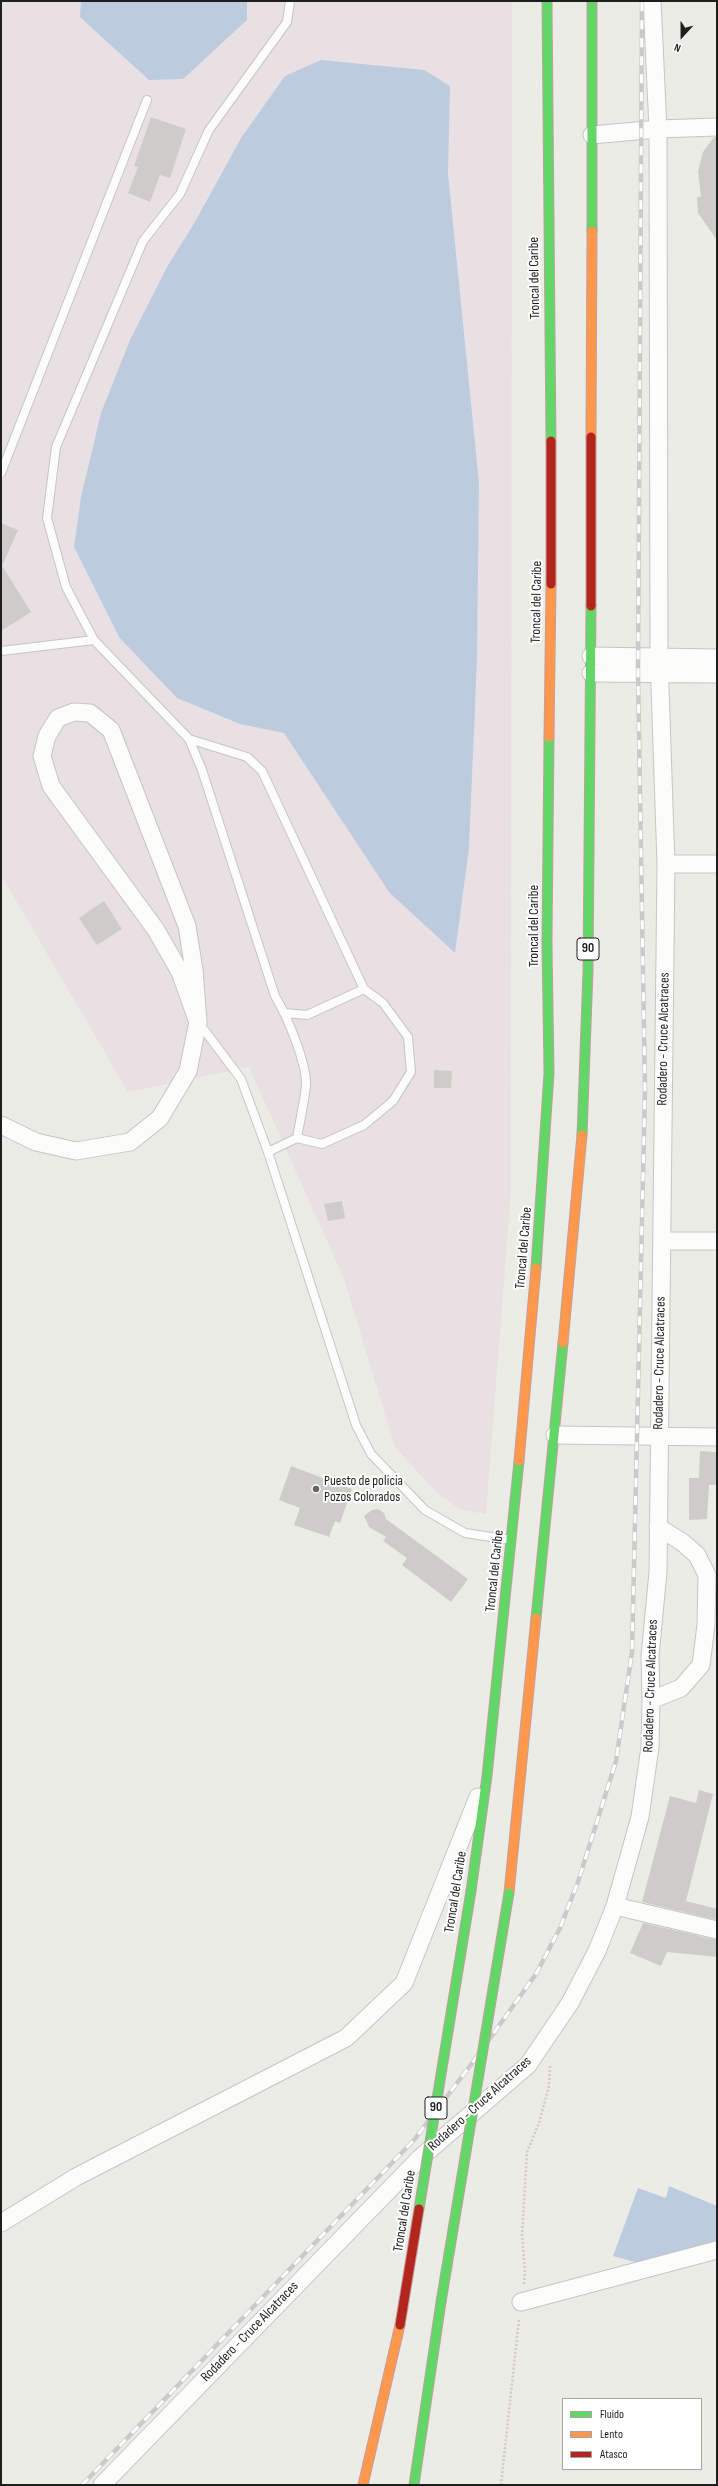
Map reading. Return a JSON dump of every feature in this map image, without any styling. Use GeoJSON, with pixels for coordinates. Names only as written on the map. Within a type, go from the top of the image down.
{"type":"FeatureCollection","features":[{"type":"Feature","properties":{"kind":"highway","name":"Troncal del Caribe"},"geometry":{"type":"LineString","coordinates":[[363,2485],[400,2325],[471,1891],[487,1776],[512,1540],[540,1228],[549,1073],[547,943],[552,503],[547,1]]}},
{"type":"Feature","properties":{"kind":"highway","name":"90"},"geometry":{"type":"LineString","coordinates":[[414,2485],[440,2302],[509,1893],[555,1435],[582,1146],[588,971],[591,673],[592,1]]}},
{"type":"Feature","properties":{"kind":"street","name":"Rodadero - Cruce Alcatraces"},"geometry":{"type":"LineString","coordinates":[[102,2485],[420,2158],[528,2065],[570,2003],[597,1951],[615,1906],[640,1817],[650,1747],[652,1700],[650,1656],[658,1572],[658,1435],[662,1241],[666,864],[660,666],[658,129],[652,1]]}},
{"type":"Feature","properties":{"kind":"street"},"geometry":{"type":"LineString","coordinates":[[592,135],[658,129],[717,127]]}},
{"type":"Feature","properties":{"kind":"street"},"geometry":{"type":"LineString","coordinates":[[591,656],[717,674]]}},
{"type":"Feature","properties":{"kind":"street"},"geometry":{"type":"LineString","coordinates":[[591,673],[660,666],[717,658]]}},
{"type":"Feature","properties":{"kind":"street"},"geometry":{"type":"LineString","coordinates":[[1,1125],[36,1142],[76,1151],[130,1142],[160,1118],[188,1071],[198,1022],[194,970],[187,926],[111,730],[90,713],[74,712],[58,718],[47,736],[42,756],[51,786],[156,930],[180,972],[198,1022]]}},
{"type":"Feature","properties":{"kind":"street"},"geometry":{"type":"LineString","coordinates":[[666,864],[717,864]]}},
{"type":"Feature","properties":{"kind":"street"},"geometry":{"type":"LineString","coordinates":[[662,1241],[717,1240]]}},
{"type":"Feature","properties":{"kind":"street"},"geometry":{"type":"LineString","coordinates":[[555,1435],[658,1435],[717,1437]]}},
{"type":"Feature","properties":{"kind":"street"},"geometry":{"type":"LineString","coordinates":[[652,1700],[681,1688],[701,1665],[706,1625],[707,1576],[697,1555],[682,1542],[658,1527]]}},
{"type":"Feature","properties":{"kind":"street"},"geometry":{"type":"LineString","coordinates":[[1,2223],[76,2177],[346,2038],[404,1983],[487,1776]]}},
{"type":"Feature","properties":{"kind":"street"},"geometry":{"type":"LineString","coordinates":[[615,1906],[717,1930]]}},
{"type":"Feature","properties":{"kind":"street"},"geometry":{"type":"LineString","coordinates":[[521,2302],[717,2250]]}},
{"type":"Feature","properties":{"kind":"lane"},"geometry":{"type":"LineString","coordinates":[[290,1],[287,22],[209,130],[180,194],[143,241],[56,447],[47,518],[66,587],[94,640],[189,739],[202,770],[275,996],[285,1013],[299,1052],[306,1084],[297,1138]]}},
{"type":"Feature","properties":{"kind":"lane"},"geometry":{"type":"LineString","coordinates":[[1,473],[147,100]]}},
{"type":"Feature","properties":{"kind":"lane"},"geometry":{"type":"LineString","coordinates":[[1,651],[94,640]]}},
{"type":"Feature","properties":{"kind":"lane"},"geometry":{"type":"LineString","coordinates":[[189,739],[247,757],[262,772],[364,989],[383,1003],[408,1037],[411,1072],[393,1101],[364,1125],[322,1144],[297,1138],[268,1152]]}},
{"type":"Feature","properties":{"kind":"lane"},"geometry":{"type":"LineString","coordinates":[[285,1013],[307,1015],[364,989]]}},
{"type":"Feature","properties":{"kind":"lane"},"geometry":{"type":"LineString","coordinates":[[198,1022],[241,1078],[268,1152],[356,1425],[371,1454],[425,1510],[464,1533],[512,1540]]}},
{"type":"Feature","properties":{"kind":"path"},"geometry":{"type":"LineString","coordinates":[[501,2485],[525,2272],[522,2235],[527,2152],[539,2123],[548,2086],[550,2063]]}},
{"type":"Feature","properties":{"kind":"shaded area"},"geometry":{"type":"Polygon","coordinates":[[[1,1],[512,1],[511,1191],[486,1514],[461,1510],[435,1491],[395,1447],[344,1279],[249,1067],[128,1092],[1,875],[1,1]]]}},
{"type":"Feature","properties":{"kind":"water"},"geometry":{"type":"Polygon","coordinates":[[[81,1],[247,1],[247,20],[183,79],[149,80],[80,17],[81,1]]]}},
{"type":"Feature","properties":{"kind":"water"},"geometry":{"type":"Polygon","coordinates":[[[321,60],[424,70],[450,86],[448,174],[479,483],[477,657],[469,848],[455,953],[389,892],[284,733],[240,724],[177,698],[119,637],[74,547],[81,497],[101,413],[130,340],[167,267],[195,222],[241,138],[285,76],[321,60]]]}},
{"type":"Feature","properties":{"kind":"water"},"geometry":{"type":"Polygon","coordinates":[[[669,2186],[717,2206],[717,2242],[642,2264],[613,2256],[638,2188],[666,2198],[669,2186]]]}},
{"type":"Feature","properties":{"kind":"building"},"geometry":{"type":"Polygon","coordinates":[[[151,117],[186,129],[170,178],[160,175],[150,202],[128,193],[138,167],[134,166],[151,117]]]}},
{"type":"Feature","properties":{"kind":"building"},"geometry":{"type":"Polygon","coordinates":[[[714,137],[717,137],[717,240],[698,213],[697,197],[701,197],[698,171],[703,152],[714,137]]]}},
{"type":"Feature","properties":{"kind":"building"},"geometry":{"type":"Polygon","coordinates":[[[1,523],[18,530],[2,566],[31,612],[1,631],[1,523]]]}},
{"type":"Feature","properties":{"kind":"building"},"geometry":{"type":"Polygon","coordinates":[[[104,901],[122,929],[97,945],[79,918],[104,901]]]}},
{"type":"Feature","properties":{"kind":"building"},"geometry":{"type":"Polygon","coordinates":[[[434,1070],[452,1071],[451,1088],[434,1088],[434,1070]]]}},
{"type":"Feature","properties":{"kind":"building"},"geometry":{"type":"Polygon","coordinates":[[[342,1201],[345,1218],[328,1221],[324,1204],[342,1201]]]}},
{"type":"Feature","properties":{"kind":"building"},"geometry":{"type":"Polygon","coordinates":[[[700,1451],[717,1452],[717,1485],[709,1485],[707,1519],[689,1520],[689,1478],[699,1478],[700,1451]]]}},
{"type":"Feature","properties":{"kind":"building"},"geometry":{"type":"Polygon","coordinates":[[[291,1466],[352,1489],[340,1523],[335,1521],[329,1537],[294,1525],[300,1508],[279,1500],[291,1466]]]}},
{"type":"Feature","properties":{"kind":"building"},"geometry":{"type":"Polygon","coordinates":[[[378,1509],[384,1513],[386,1519],[468,1579],[451,1602],[402,1565],[407,1558],[383,1541],[386,1537],[369,1527],[364,1516],[372,1510],[378,1509]]]}},
{"type":"Feature","properties":{"kind":"building"},"geometry":{"type":"Polygon","coordinates":[[[699,1790],[713,1794],[686,1901],[717,1909],[717,1920],[642,1902],[670,1796],[696,1803],[699,1790]]]}},
{"type":"Feature","properties":{"kind":"building"},"geometry":{"type":"Polygon","coordinates":[[[643,1923],[717,1940],[717,1957],[667,1952],[661,1966],[630,1953],[643,1923]]]}},
{"type":"Feature","properties":{"kind":"railway"},"geometry":{"type":"LineString","coordinates":[[82,2485],[414,2140],[473,2062],[536,1974],[560,1928],[578,1882],[616,1761],[632,1652],[645,1090],[638,673],[642,1]]}},
{"type":"Feature","properties":{"kind":"traffic: fast"},"geometry":{"type":"LineString","coordinates":[[547,1],[551,441]]}},
{"type":"Feature","properties":{"kind":"traffic: fast"},"geometry":{"type":"LineString","coordinates":[[592,1],[592,231]]}},
{"type":"Feature","properties":{"kind":"traffic: fast"},"geometry":{"type":"LineString","coordinates":[[582,1135],[588,971],[591,606]]}},
{"type":"Feature","properties":{"kind":"traffic: fast"},"geometry":{"type":"LineString","coordinates":[[536,1268],[549,1073],[547,943],[549,737]]}},
{"type":"Feature","properties":{"kind":"traffic: fast"},"geometry":{"type":"LineString","coordinates":[[536,1618],[563,1343]]}},
{"type":"Feature","properties":{"kind":"traffic: fast"},"geometry":{"type":"LineString","coordinates":[[471,1891],[487,1776],[519,1461]]}},
{"type":"Feature","properties":{"kind":"traffic: fast"},"geometry":{"type":"LineString","coordinates":[[419,2209],[471,1891]]}},
{"type":"Feature","properties":{"kind":"traffic: fast"},"geometry":{"type":"LineString","coordinates":[[441,2302],[509,1893]]}},
{"type":"Feature","properties":{"kind":"traffic: fast"},"geometry":{"type":"LineString","coordinates":[[414,2485],[441,2302]]}},
{"type":"Feature","properties":{"kind":"traffic: slow"},"geometry":{"type":"LineString","coordinates":[[591,437],[592,231]]}},
{"type":"Feature","properties":{"kind":"traffic: slow"},"geometry":{"type":"LineString","coordinates":[[549,737],[551,584]]}},
{"type":"Feature","properties":{"kind":"traffic: slow"},"geometry":{"type":"LineString","coordinates":[[563,1343],[582,1135]]}},
{"type":"Feature","properties":{"kind":"traffic: slow"},"geometry":{"type":"LineString","coordinates":[[519,1461],[536,1268]]}},
{"type":"Feature","properties":{"kind":"traffic: slow"},"geometry":{"type":"LineString","coordinates":[[509,1893],[536,1618]]}},
{"type":"Feature","properties":{"kind":"traffic: slow"},"geometry":{"type":"LineString","coordinates":[[363,2485],[400,2325]]}},
{"type":"Feature","properties":{"kind":"traffic: jam"},"geometry":{"type":"LineString","coordinates":[[591,437],[591,606]]}},
{"type":"Feature","properties":{"kind":"traffic: jam"},"geometry":{"type":"LineString","coordinates":[[551,441],[551,584]]}},
{"type":"Feature","properties":{"kind":"traffic: jam"},"geometry":{"type":"LineString","coordinates":[[400,2325],[419,2209]]}},
{"type":"Feature","properties":{"kind":"place","name":"Puesto de policia Pozos Colorados"},"geometry":{"type":"Point","coordinates":[316,1489]}}]}
